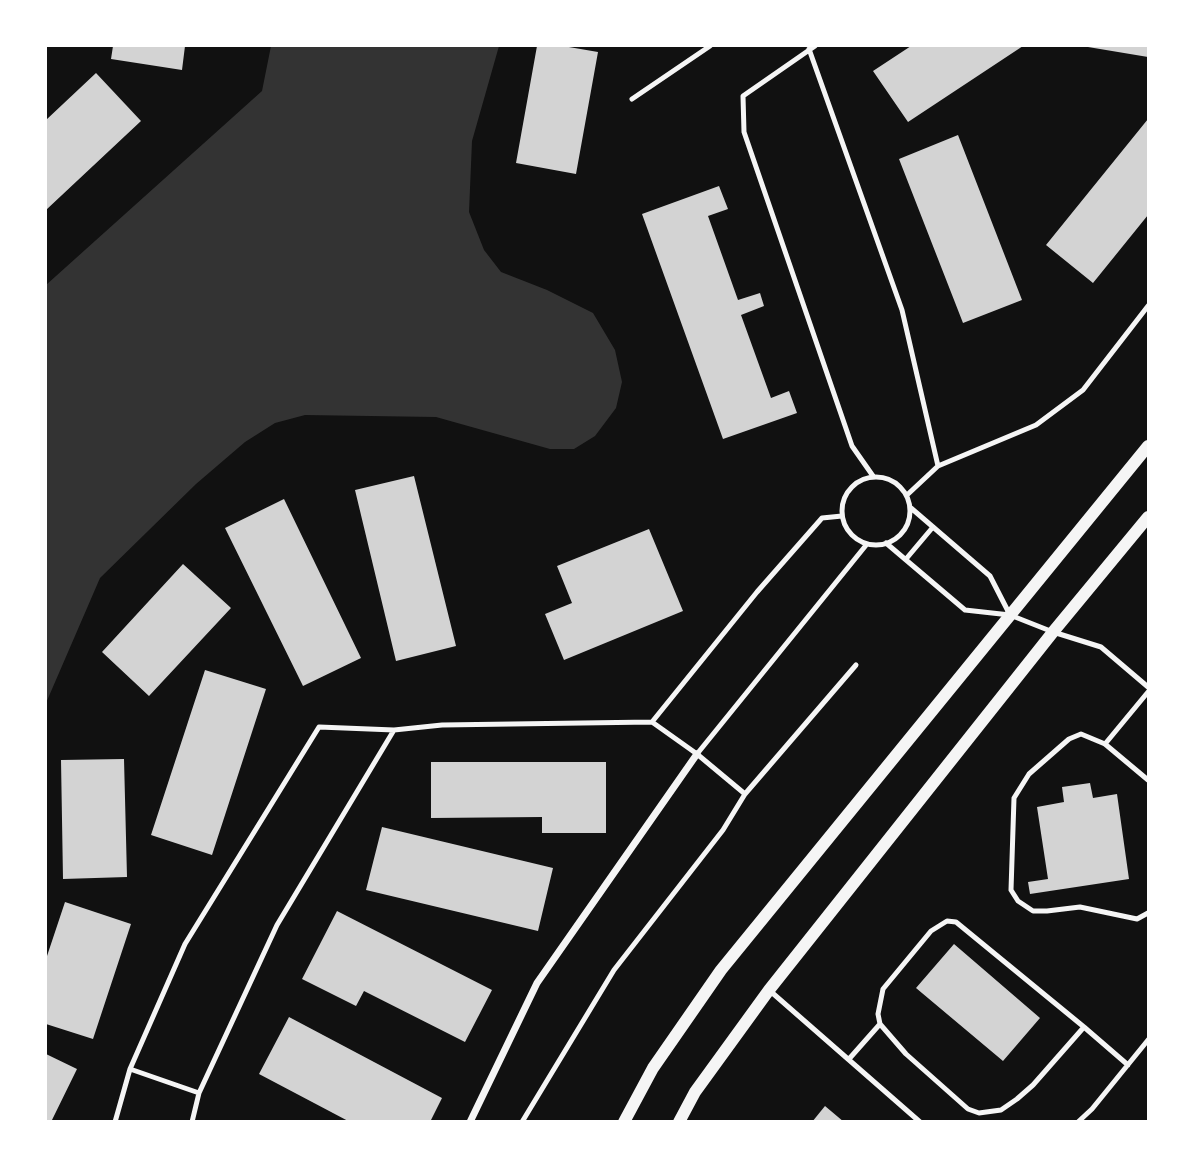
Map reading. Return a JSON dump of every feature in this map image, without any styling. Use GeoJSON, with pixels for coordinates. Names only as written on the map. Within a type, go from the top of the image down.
{"type":"FeatureCollection","features":[{"type":"Feature","properties":{"kind":"street"},"geometry":{"type":"LineString","coordinates":[[624,1122],[653,1068],[721,970],[1149,446]]}},
{"type":"Feature","properties":{"kind":"street"},"geometry":{"type":"LineString","coordinates":[[679,1122],[695,1092],[769,990],[1053,632],[1149,517]]}},
{"type":"Feature","properties":{"kind":"street"},"geometry":{"type":"LineString","coordinates":[[470,1122],[537,983],[697,754]]}},
{"type":"Feature","properties":{"kind":"lane"},"geometry":{"type":"LineString","coordinates":[[632,99],[710,46]]}},
{"type":"Feature","properties":{"kind":"lane"},"geometry":{"type":"LineString","coordinates":[[873,476],[852,446],[744,132],[743,96],[812,48],[902,310],[938,466]]}},
{"type":"Feature","properties":{"kind":"lane"},"geometry":{"type":"LineString","coordinates":[[907,495],[938,466],[1036,425],[1083,390],[1149,306]]}},
{"type":"Feature","properties":{"kind":"lane"},"geometry":{"type":"LineString","coordinates":[[873,476],[893,481],[907,495],[911,508],[909,520],[897,538],[886,543],[867,544],[850,534],[842,516],[846,494],[853,485],[873,476]]}},
{"type":"Feature","properties":{"kind":"lane"},"geometry":{"type":"LineString","coordinates":[[911,508],[990,576],[1010,615]]}},
{"type":"Feature","properties":{"kind":"lane"},"geometry":{"type":"LineString","coordinates":[[652,722],[757,592],[822,518],[842,516]]}},
{"type":"Feature","properties":{"kind":"lane"},"geometry":{"type":"LineString","coordinates":[[906,559],[933,527]]}},
{"type":"Feature","properties":{"kind":"lane"},"geometry":{"type":"LineString","coordinates":[[886,543],[965,610],[1010,615],[1101,647],[1149,690],[1105,744]]}},
{"type":"Feature","properties":{"kind":"lane"},"geometry":{"type":"LineString","coordinates":[[697,754],[867,544]]}},
{"type":"Feature","properties":{"kind":"lane"},"geometry":{"type":"LineString","coordinates":[[522,1122],[614,970],[723,830],[745,794],[856,665]]}},
{"type":"Feature","properties":{"kind":"lane"},"geometry":{"type":"LineString","coordinates":[[114,1122],[130,1069],[186,944],[319,727],[394,730],[442,725],[652,722],[697,754],[745,794]]}},
{"type":"Feature","properties":{"kind":"lane"},"geometry":{"type":"LineString","coordinates":[[192,1122],[199,1093],[277,925],[394,730]]}},
{"type":"Feature","properties":{"kind":"lane"},"geometry":{"type":"LineString","coordinates":[[1149,780],[1105,744],[1081,734],[1069,739],[1030,774],[1014,798],[1011,890],[1018,901],[1033,911],[1080,906],[1137,919],[1149,913]]}},
{"type":"Feature","properties":{"kind":"lane"},"geometry":{"type":"LineString","coordinates":[[1084,1027],[1017,1099],[1001,1110],[979,1112],[968,1109],[906,1054],[880,1024],[878,1014],[883,989],[931,931],[947,921],[956,922],[1084,1027],[1128,1065]]}},
{"type":"Feature","properties":{"kind":"lane"},"geometry":{"type":"LineString","coordinates":[[769,990],[920,1122]]}},
{"type":"Feature","properties":{"kind":"lane"},"geometry":{"type":"LineString","coordinates":[[849,1059],[880,1024]]}},
{"type":"Feature","properties":{"kind":"lane"},"geometry":{"type":"LineString","coordinates":[[1078,1122],[1149,1040]]}},
{"type":"Feature","properties":{"kind":"lane"},"geometry":{"type":"LineString","coordinates":[[130,1069],[199,1093]]}},
{"type":"Feature","properties":{"kind":"shaded area"},"geometry":{"type":"Polygon","coordinates":[[[271,46],[499,46],[472,141],[469,212],[484,250],[501,272],[547,290],[593,313],[615,350],[622,382],[616,408],[595,436],[574,449],[550,449],[436,417],[305,415],[275,423],[245,442],[196,484],[100,578],[46,703],[46,285],[262,91],[271,46]]]}},
{"type":"Feature","properties":{"kind":"building"},"geometry":{"type":"Polygon","coordinates":[[[113,46],[185,46],[182,70],[111,59],[113,46]]]}},
{"type":"Feature","properties":{"kind":"building"},"geometry":{"type":"Polygon","coordinates":[[[537,46],[563,46],[598,52],[576,174],[516,163],[537,46]]]}},
{"type":"Feature","properties":{"kind":"building"},"geometry":{"type":"Polygon","coordinates":[[[911,46],[1023,46],[908,122],[873,71],[911,46]]]}},
{"type":"Feature","properties":{"kind":"building"},"geometry":{"type":"Polygon","coordinates":[[[1148,46],[1148,57],[1088,47],[1148,46]]]}},
{"type":"Feature","properties":{"kind":"building"},"geometry":{"type":"Polygon","coordinates":[[[96,73],[141,121],[46,210],[46,120],[96,73]]]}},
{"type":"Feature","properties":{"kind":"building"},"geometry":{"type":"Polygon","coordinates":[[[1148,119],[1148,215],[1093,283],[1046,245],[1148,119]]]}},
{"type":"Feature","properties":{"kind":"building"},"geometry":{"type":"Polygon","coordinates":[[[958,135],[1022,300],[963,323],[899,159],[958,135]]]}},
{"type":"Feature","properties":{"kind":"building"},"geometry":{"type":"Polygon","coordinates":[[[719,186],[728,209],[708,216],[738,300],[760,293],[764,306],[741,315],[771,398],[789,391],[797,413],[723,439],[642,214],[719,186]]]}},
{"type":"Feature","properties":{"kind":"building"},"geometry":{"type":"Polygon","coordinates":[[[414,476],[456,646],[396,661],[355,490],[414,476]]]}},
{"type":"Feature","properties":{"kind":"building"},"geometry":{"type":"Polygon","coordinates":[[[284,499],[361,658],[303,686],[225,528],[284,499]]]}},
{"type":"Feature","properties":{"kind":"building"},"geometry":{"type":"Polygon","coordinates":[[[649,529],[683,611],[564,660],[545,614],[572,603],[557,566],[649,529]]]}},
{"type":"Feature","properties":{"kind":"building"},"geometry":{"type":"Polygon","coordinates":[[[183,564],[231,608],[149,696],[102,652],[183,564]]]}},
{"type":"Feature","properties":{"kind":"building"},"geometry":{"type":"Polygon","coordinates":[[[205,670],[266,689],[212,855],[151,835],[205,670]]]}},
{"type":"Feature","properties":{"kind":"building"},"geometry":{"type":"Polygon","coordinates":[[[124,759],[127,877],[63,879],[61,760],[124,759]]]}},
{"type":"Feature","properties":{"kind":"building"},"geometry":{"type":"Polygon","coordinates":[[[431,762],[606,762],[606,833],[542,833],[542,817],[431,818],[431,762]]]}},
{"type":"Feature","properties":{"kind":"building"},"geometry":{"type":"Polygon","coordinates":[[[1090,783],[1093,798],[1117,794],[1129,879],[1030,894],[1028,882],[1048,879],[1037,807],[1064,802],[1062,787],[1090,783]]]}},
{"type":"Feature","properties":{"kind":"building"},"geometry":{"type":"Polygon","coordinates":[[[382,827],[553,868],[538,931],[366,890],[382,827]]]}},
{"type":"Feature","properties":{"kind":"building"},"geometry":{"type":"Polygon","coordinates":[[[65,902],[131,924],[93,1039],[46,1024],[46,959],[65,902]]]}},
{"type":"Feature","properties":{"kind":"building"},"geometry":{"type":"Polygon","coordinates":[[[337,911],[492,990],[465,1042],[364,991],[356,1006],[302,979],[337,911]]]}},
{"type":"Feature","properties":{"kind":"building"},"geometry":{"type":"Polygon","coordinates":[[[954,944],[1040,1018],[1003,1061],[916,988],[954,944]]]}},
{"type":"Feature","properties":{"kind":"building"},"geometry":{"type":"Polygon","coordinates":[[[289,1017],[442,1098],[430,1122],[350,1122],[259,1074],[289,1017]]]}},
{"type":"Feature","properties":{"kind":"building"},"geometry":{"type":"Polygon","coordinates":[[[46,1054],[77,1069],[51,1122],[46,1122],[46,1054]]]}},
{"type":"Feature","properties":{"kind":"building"},"geometry":{"type":"Polygon","coordinates":[[[825,1106],[844,1122],[812,1122],[825,1106]]]}}]}
